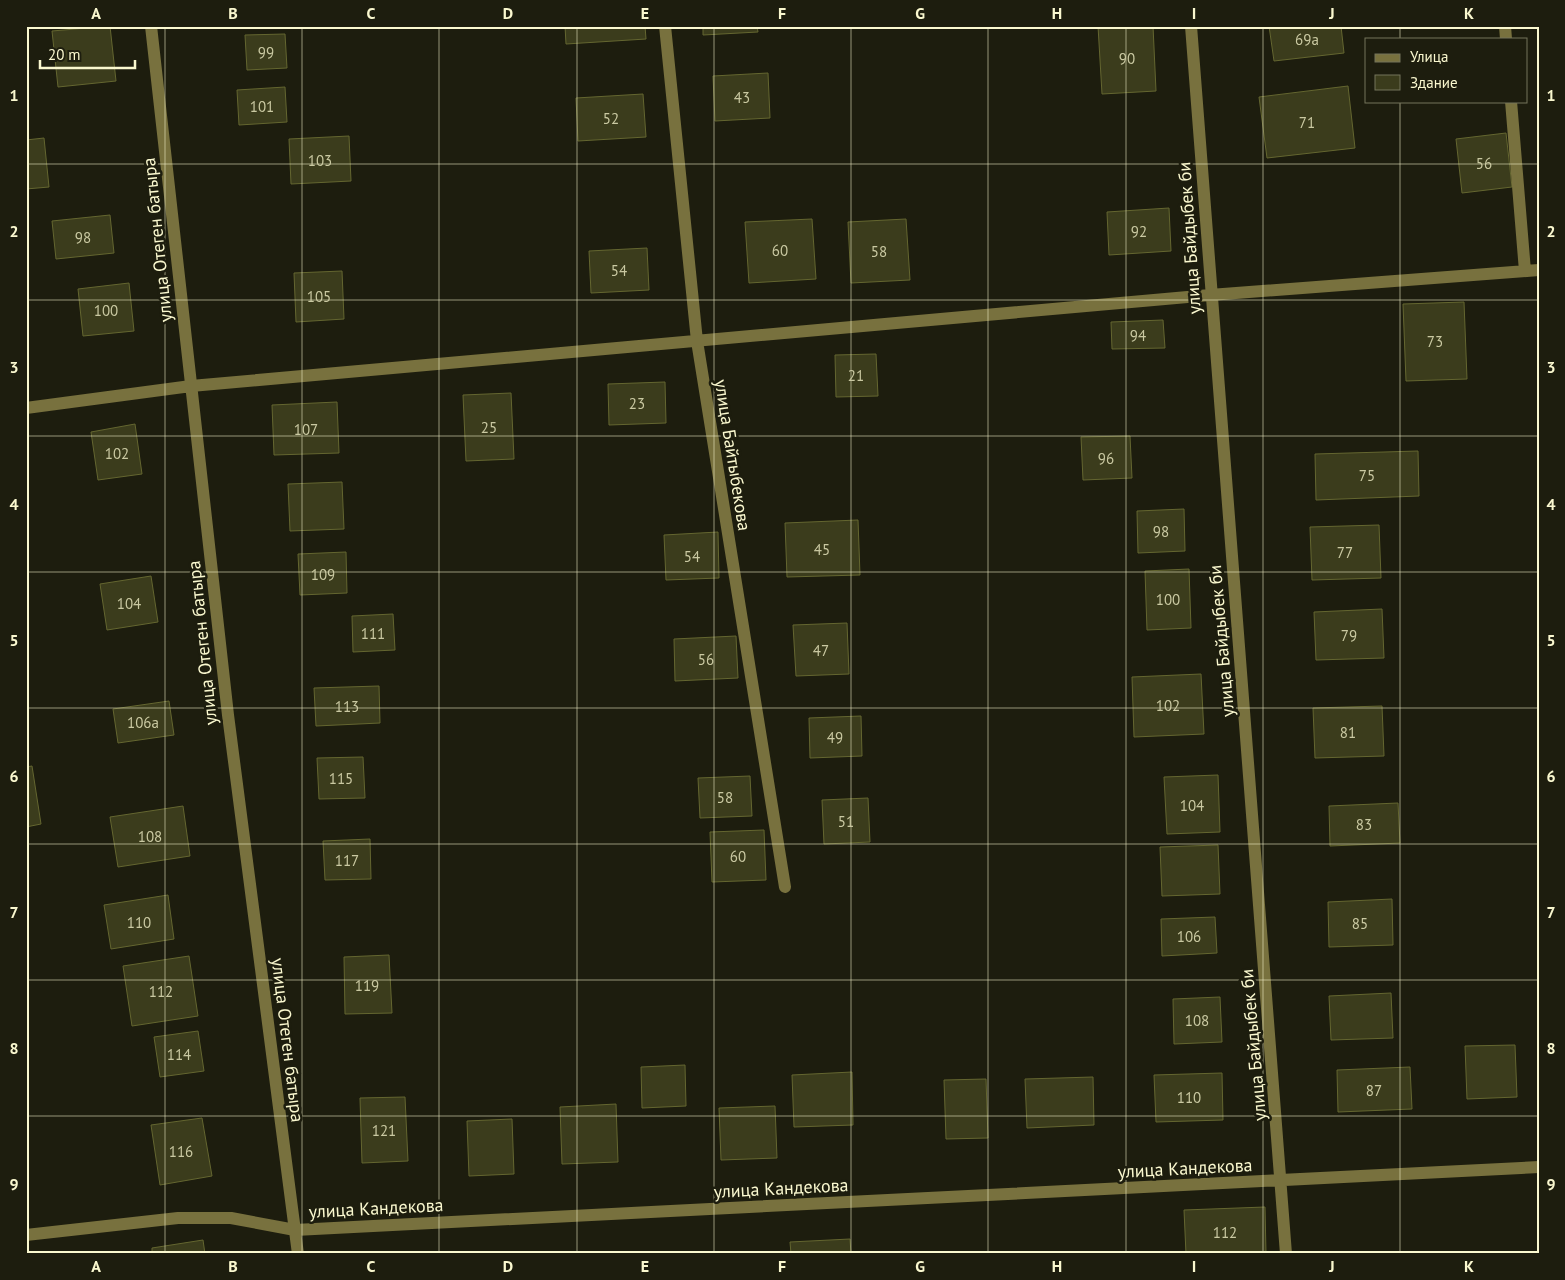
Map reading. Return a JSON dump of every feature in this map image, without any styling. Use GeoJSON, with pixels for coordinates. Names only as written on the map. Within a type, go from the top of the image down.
{"type":"FeatureCollection","features":[{"type":"Feature","properties":{"kind":"street","name":"улица Отеген батыра"},"geometry":{"type":"LineString","coordinates":[[151,26],[228,715],[298,1254]]}},
{"type":"Feature","properties":{"kind":"street","name":"улица Байтыбекова"},"geometry":{"type":"LineString","coordinates":[[665,26],[697,341],[785,887]]}},
{"type":"Feature","properties":{"kind":"street","name":"улица Байдыбек би"},"geometry":{"type":"LineString","coordinates":[[1190,26],[1282,1181],[1286,1254]]}},
{"type":"Feature","properties":{"kind":"street"},"geometry":{"type":"LineString","coordinates":[[1511,102],[1525,271]]}},
{"type":"Feature","properties":{"kind":"street"},"geometry":{"type":"LineString","coordinates":[[26,408],[191,386],[1210,295],[1539,270]]}},
{"type":"Feature","properties":{"kind":"street","name":"улица Кандекова"},"geometry":{"type":"LineString","coordinates":[[26,1235],[178,1218],[231,1218],[295,1230],[1539,1167]]}},
{"type":"Feature","properties":{"kind":"building"},"geometry":{"type":"Polygon","coordinates":[[[110,26],[116,81],[58,87],[52,31],[110,26]]]}},
{"type":"Feature","properties":{"kind":"building"},"geometry":{"type":"Polygon","coordinates":[[[565,26],[645,26],[646,39],[566,44],[565,26]]]}},
{"type":"Feature","properties":{"kind":"building"},"geometry":{"type":"Polygon","coordinates":[[[703,26],[757,26],[758,32],[703,35],[703,26]]]}},
{"type":"Feature","properties":{"kind":"building"},"geometry":{"type":"Polygon","coordinates":[[[1098,26],[1153,26],[1156,91],[1102,94],[1098,26]]]}},
{"type":"Feature","properties":{"kind":"building"},"geometry":{"type":"Polygon","coordinates":[[[1269,26],[1341,26],[1344,53],[1274,61],[1269,26]]]}},
{"type":"Feature","properties":{"kind":"building"},"geometry":{"type":"Polygon","coordinates":[[[285,34],[287,68],[247,70],[245,35],[285,34]]]}},
{"type":"Feature","properties":{"kind":"building"},"geometry":{"type":"Polygon","coordinates":[[[768,73],[770,118],[715,121],[713,76],[768,73]]]}},
{"type":"Feature","properties":{"kind":"building"},"geometry":{"type":"Polygon","coordinates":[[[1348,86],[1355,148],[1267,158],[1259,97],[1348,86]]]}},
{"type":"Feature","properties":{"kind":"building"},"geometry":{"type":"Polygon","coordinates":[[[285,87],[287,122],[239,125],[237,90],[285,87]]]}},
{"type":"Feature","properties":{"kind":"building"},"geometry":{"type":"Polygon","coordinates":[[[643,94],[646,137],[578,141],[576,98],[643,94]]]}},
{"type":"Feature","properties":{"kind":"building"},"geometry":{"type":"Polygon","coordinates":[[[1506,133],[1512,187],[1462,193],[1456,139],[1506,133]]]}},
{"type":"Feature","properties":{"kind":"building"},"geometry":{"type":"Polygon","coordinates":[[[349,136],[351,181],[291,184],[289,139],[349,136]]]}},
{"type":"Feature","properties":{"kind":"building"},"geometry":{"type":"Polygon","coordinates":[[[44,138],[49,187],[26,189],[26,140],[44,138]]]}},
{"type":"Feature","properties":{"kind":"building"},"geometry":{"type":"Polygon","coordinates":[[[1169,208],[1171,251],[1109,255],[1107,212],[1169,208]]]}},
{"type":"Feature","properties":{"kind":"building"},"geometry":{"type":"Polygon","coordinates":[[[110,215],[114,253],[56,259],[52,221],[110,215]]]}},
{"type":"Feature","properties":{"kind":"building"},"geometry":{"type":"Polygon","coordinates":[[[812,219],[816,279],[749,283],[745,222],[812,219]]]}},
{"type":"Feature","properties":{"kind":"building"},"geometry":{"type":"Polygon","coordinates":[[[906,219],[910,280],[851,283],[848,222],[906,219]]]}},
{"type":"Feature","properties":{"kind":"building"},"geometry":{"type":"Polygon","coordinates":[[[647,248],[649,290],[591,293],[589,251],[647,248]]]}},
{"type":"Feature","properties":{"kind":"building"},"geometry":{"type":"Polygon","coordinates":[[[342,271],[344,319],[296,322],[294,273],[342,271]]]}},
{"type":"Feature","properties":{"kind":"building"},"geometry":{"type":"Polygon","coordinates":[[[129,283],[134,331],[83,336],[78,289],[129,283]]]}},
{"type":"Feature","properties":{"kind":"building"},"geometry":{"type":"Polygon","coordinates":[[[1464,302],[1467,379],[1406,381],[1403,304],[1464,302]]]}},
{"type":"Feature","properties":{"kind":"building"},"geometry":{"type":"Polygon","coordinates":[[[1163,320],[1165,348],[1112,349],[1111,322],[1163,320]]]}},
{"type":"Feature","properties":{"kind":"building"},"geometry":{"type":"Polygon","coordinates":[[[876,354],[878,396],[836,397],[835,355],[876,354]]]}},
{"type":"Feature","properties":{"kind":"building"},"geometry":{"type":"Polygon","coordinates":[[[665,382],[666,423],[609,425],[608,384],[665,382]]]}},
{"type":"Feature","properties":{"kind":"building"},"geometry":{"type":"Polygon","coordinates":[[[511,393],[514,459],[466,461],[463,395],[511,393]]]}},
{"type":"Feature","properties":{"kind":"building"},"geometry":{"type":"Polygon","coordinates":[[[337,402],[339,453],[274,455],[272,405],[337,402]]]}},
{"type":"Feature","properties":{"kind":"building"},"geometry":{"type":"Polygon","coordinates":[[[135,424],[142,474],[98,480],[91,432],[135,424]]]}},
{"type":"Feature","properties":{"kind":"building"},"geometry":{"type":"Polygon","coordinates":[[[1130,436],[1132,478],[1083,480],[1081,437],[1130,436]]]}},
{"type":"Feature","properties":{"kind":"building"},"geometry":{"type":"Polygon","coordinates":[[[1418,451],[1419,496],[1316,500],[1315,454],[1418,451]]]}},
{"type":"Feature","properties":{"kind":"building"},"geometry":{"type":"Polygon","coordinates":[[[342,482],[344,529],[290,531],[288,484],[342,482]]]}},
{"type":"Feature","properties":{"kind":"building"},"geometry":{"type":"Polygon","coordinates":[[[1184,509],[1185,551],[1138,553],[1137,511],[1184,509]]]}},
{"type":"Feature","properties":{"kind":"building"},"geometry":{"type":"Polygon","coordinates":[[[858,520],[860,575],[787,577],[785,523],[858,520]]]}},
{"type":"Feature","properties":{"kind":"building"},"geometry":{"type":"Polygon","coordinates":[[[1379,525],[1381,578],[1312,580],[1310,527],[1379,525]]]}},
{"type":"Feature","properties":{"kind":"building"},"geometry":{"type":"Polygon","coordinates":[[[718,532],[719,578],[666,580],[664,535],[718,532]]]}},
{"type":"Feature","properties":{"kind":"building"},"geometry":{"type":"Polygon","coordinates":[[[346,552],[347,593],[300,595],[298,554],[346,552]]]}},
{"type":"Feature","properties":{"kind":"building"},"geometry":{"type":"Polygon","coordinates":[[[1189,569],[1191,628],[1147,630],[1145,571],[1189,569]]]}},
{"type":"Feature","properties":{"kind":"building"},"geometry":{"type":"Polygon","coordinates":[[[151,576],[158,622],[107,630],[100,584],[151,576]]]}},
{"type":"Feature","properties":{"kind":"building"},"geometry":{"type":"Polygon","coordinates":[[[1382,609],[1384,658],[1316,660],[1314,612],[1382,609]]]}},
{"type":"Feature","properties":{"kind":"building"},"geometry":{"type":"Polygon","coordinates":[[[393,614],[395,650],[353,652],[352,616],[393,614]]]}},
{"type":"Feature","properties":{"kind":"building"},"geometry":{"type":"Polygon","coordinates":[[[847,623],[849,674],[796,676],[793,625],[847,623]]]}},
{"type":"Feature","properties":{"kind":"building"},"geometry":{"type":"Polygon","coordinates":[[[736,636],[738,678],[675,681],[674,639],[736,636]]]}},
{"type":"Feature","properties":{"kind":"building"},"geometry":{"type":"Polygon","coordinates":[[[1201,674],[1204,734],[1134,737],[1132,677],[1201,674]]]}},
{"type":"Feature","properties":{"kind":"building"},"geometry":{"type":"Polygon","coordinates":[[[379,686],[380,723],[316,726],[314,688],[379,686]]]}},
{"type":"Feature","properties":{"kind":"building"},"geometry":{"type":"Polygon","coordinates":[[[169,701],[174,735],[118,743],[113,709],[169,701]]]}},
{"type":"Feature","properties":{"kind":"building"},"geometry":{"type":"Polygon","coordinates":[[[1382,706],[1384,756],[1315,758],[1313,708],[1382,706]]]}},
{"type":"Feature","properties":{"kind":"building"},"geometry":{"type":"Polygon","coordinates":[[[861,716],[862,756],[810,758],[809,718],[861,716]]]}},
{"type":"Feature","properties":{"kind":"building"},"geometry":{"type":"Polygon","coordinates":[[[363,757],[365,798],[319,799],[317,758],[363,757]]]}},
{"type":"Feature","properties":{"kind":"building"},"geometry":{"type":"Polygon","coordinates":[[[32,766],[41,824],[26,827],[26,767],[32,766]]]}},
{"type":"Feature","properties":{"kind":"building"},"geometry":{"type":"Polygon","coordinates":[[[1218,775],[1220,832],[1167,834],[1164,777],[1218,775]]]}},
{"type":"Feature","properties":{"kind":"building"},"geometry":{"type":"Polygon","coordinates":[[[750,776],[752,816],[700,818],[698,778],[750,776]]]}},
{"type":"Feature","properties":{"kind":"building"},"geometry":{"type":"Polygon","coordinates":[[[868,798],[870,842],[824,844],[822,800],[868,798]]]}},
{"type":"Feature","properties":{"kind":"building"},"geometry":{"type":"Polygon","coordinates":[[[1398,803],[1400,843],[1330,846],[1329,806],[1398,803]]]}},
{"type":"Feature","properties":{"kind":"building"},"geometry":{"type":"Polygon","coordinates":[[[183,806],[190,856],[118,867],[110,817],[183,806]]]}},
{"type":"Feature","properties":{"kind":"building"},"geometry":{"type":"Polygon","coordinates":[[[764,830],[766,880],[712,882],[710,832],[764,830]]]}},
{"type":"Feature","properties":{"kind":"building"},"geometry":{"type":"Polygon","coordinates":[[[370,839],[371,879],[325,880],[323,841],[370,839]]]}},
{"type":"Feature","properties":{"kind":"building"},"geometry":{"type":"Polygon","coordinates":[[[1218,845],[1220,894],[1162,896],[1160,847],[1218,845]]]}},
{"type":"Feature","properties":{"kind":"building"},"geometry":{"type":"Polygon","coordinates":[[[168,895],[174,939],[111,949],[104,905],[168,895]]]}},
{"type":"Feature","properties":{"kind":"building"},"geometry":{"type":"Polygon","coordinates":[[[1392,899],[1393,945],[1329,947],[1328,902],[1392,899]]]}},
{"type":"Feature","properties":{"kind":"building"},"geometry":{"type":"Polygon","coordinates":[[[1215,917],[1217,953],[1162,956],[1161,919],[1215,917]]]}},
{"type":"Feature","properties":{"kind":"building"},"geometry":{"type":"Polygon","coordinates":[[[389,955],[392,1013],[345,1014],[344,957],[389,955]]]}},
{"type":"Feature","properties":{"kind":"building"},"geometry":{"type":"Polygon","coordinates":[[[189,956],[198,1016],[132,1026],[123,966],[189,956]]]}},
{"type":"Feature","properties":{"kind":"building"},"geometry":{"type":"Polygon","coordinates":[[[1391,993],[1393,1038],[1331,1040],[1329,996],[1391,993]]]}},
{"type":"Feature","properties":{"kind":"building"},"geometry":{"type":"Polygon","coordinates":[[[1220,997],[1222,1042],[1174,1044],[1173,999],[1220,997]]]}},
{"type":"Feature","properties":{"kind":"building"},"geometry":{"type":"Polygon","coordinates":[[[198,1031],[204,1071],[160,1077],[154,1037],[198,1031]]]}},
{"type":"Feature","properties":{"kind":"building"},"geometry":{"type":"Polygon","coordinates":[[[1515,1045],[1517,1097],[1467,1099],[1465,1046],[1515,1045]]]}},
{"type":"Feature","properties":{"kind":"building"},"geometry":{"type":"Polygon","coordinates":[[[685,1065],[686,1106],[642,1108],[641,1067],[685,1065]]]}},
{"type":"Feature","properties":{"kind":"building"},"geometry":{"type":"Polygon","coordinates":[[[1410,1067],[1412,1109],[1338,1112],[1337,1070],[1410,1067]]]}},
{"type":"Feature","properties":{"kind":"building"},"geometry":{"type":"Polygon","coordinates":[[[852,1072],[853,1125],[794,1127],[792,1075],[852,1072]]]}},
{"type":"Feature","properties":{"kind":"building"},"geometry":{"type":"Polygon","coordinates":[[[1222,1073],[1223,1120],[1156,1122],[1154,1075],[1222,1073]]]}},
{"type":"Feature","properties":{"kind":"building"},"geometry":{"type":"Polygon","coordinates":[[[1093,1077],[1094,1125],[1027,1128],[1025,1079],[1093,1077]]]}},
{"type":"Feature","properties":{"kind":"building"},"geometry":{"type":"Polygon","coordinates":[[[986,1079],[988,1138],[946,1139],[944,1080],[986,1079]]]}},
{"type":"Feature","properties":{"kind":"building"},"geometry":{"type":"Polygon","coordinates":[[[405,1097],[408,1161],[362,1163],[360,1098],[405,1097]]]}},
{"type":"Feature","properties":{"kind":"building"},"geometry":{"type":"Polygon","coordinates":[[[616,1104],[618,1162],[562,1164],[560,1107],[616,1104]]]}},
{"type":"Feature","properties":{"kind":"building"},"geometry":{"type":"Polygon","coordinates":[[[775,1106],[777,1158],[721,1160],[719,1108],[775,1106]]]}},
{"type":"Feature","properties":{"kind":"building"},"geometry":{"type":"Polygon","coordinates":[[[202,1118],[212,1176],[160,1185],[151,1125],[202,1118]]]}},
{"type":"Feature","properties":{"kind":"building"},"geometry":{"type":"Polygon","coordinates":[[[512,1119],[514,1174],[469,1176],[467,1121],[512,1119]]]}},
{"type":"Feature","properties":{"kind":"building"},"geometry":{"type":"Polygon","coordinates":[[[1265,1207],[1266,1254],[1186,1254],[1184,1210],[1265,1207]]]}},
{"type":"Feature","properties":{"kind":"building"},"geometry":{"type":"Polygon","coordinates":[[[850,1239],[851,1254],[791,1254],[790,1242],[850,1239]]]}},
{"type":"Feature","properties":{"kind":"building"},"geometry":{"type":"Polygon","coordinates":[[[203,1240],[205,1254],[152,1254],[152,1248],[203,1240]]]}}]}
